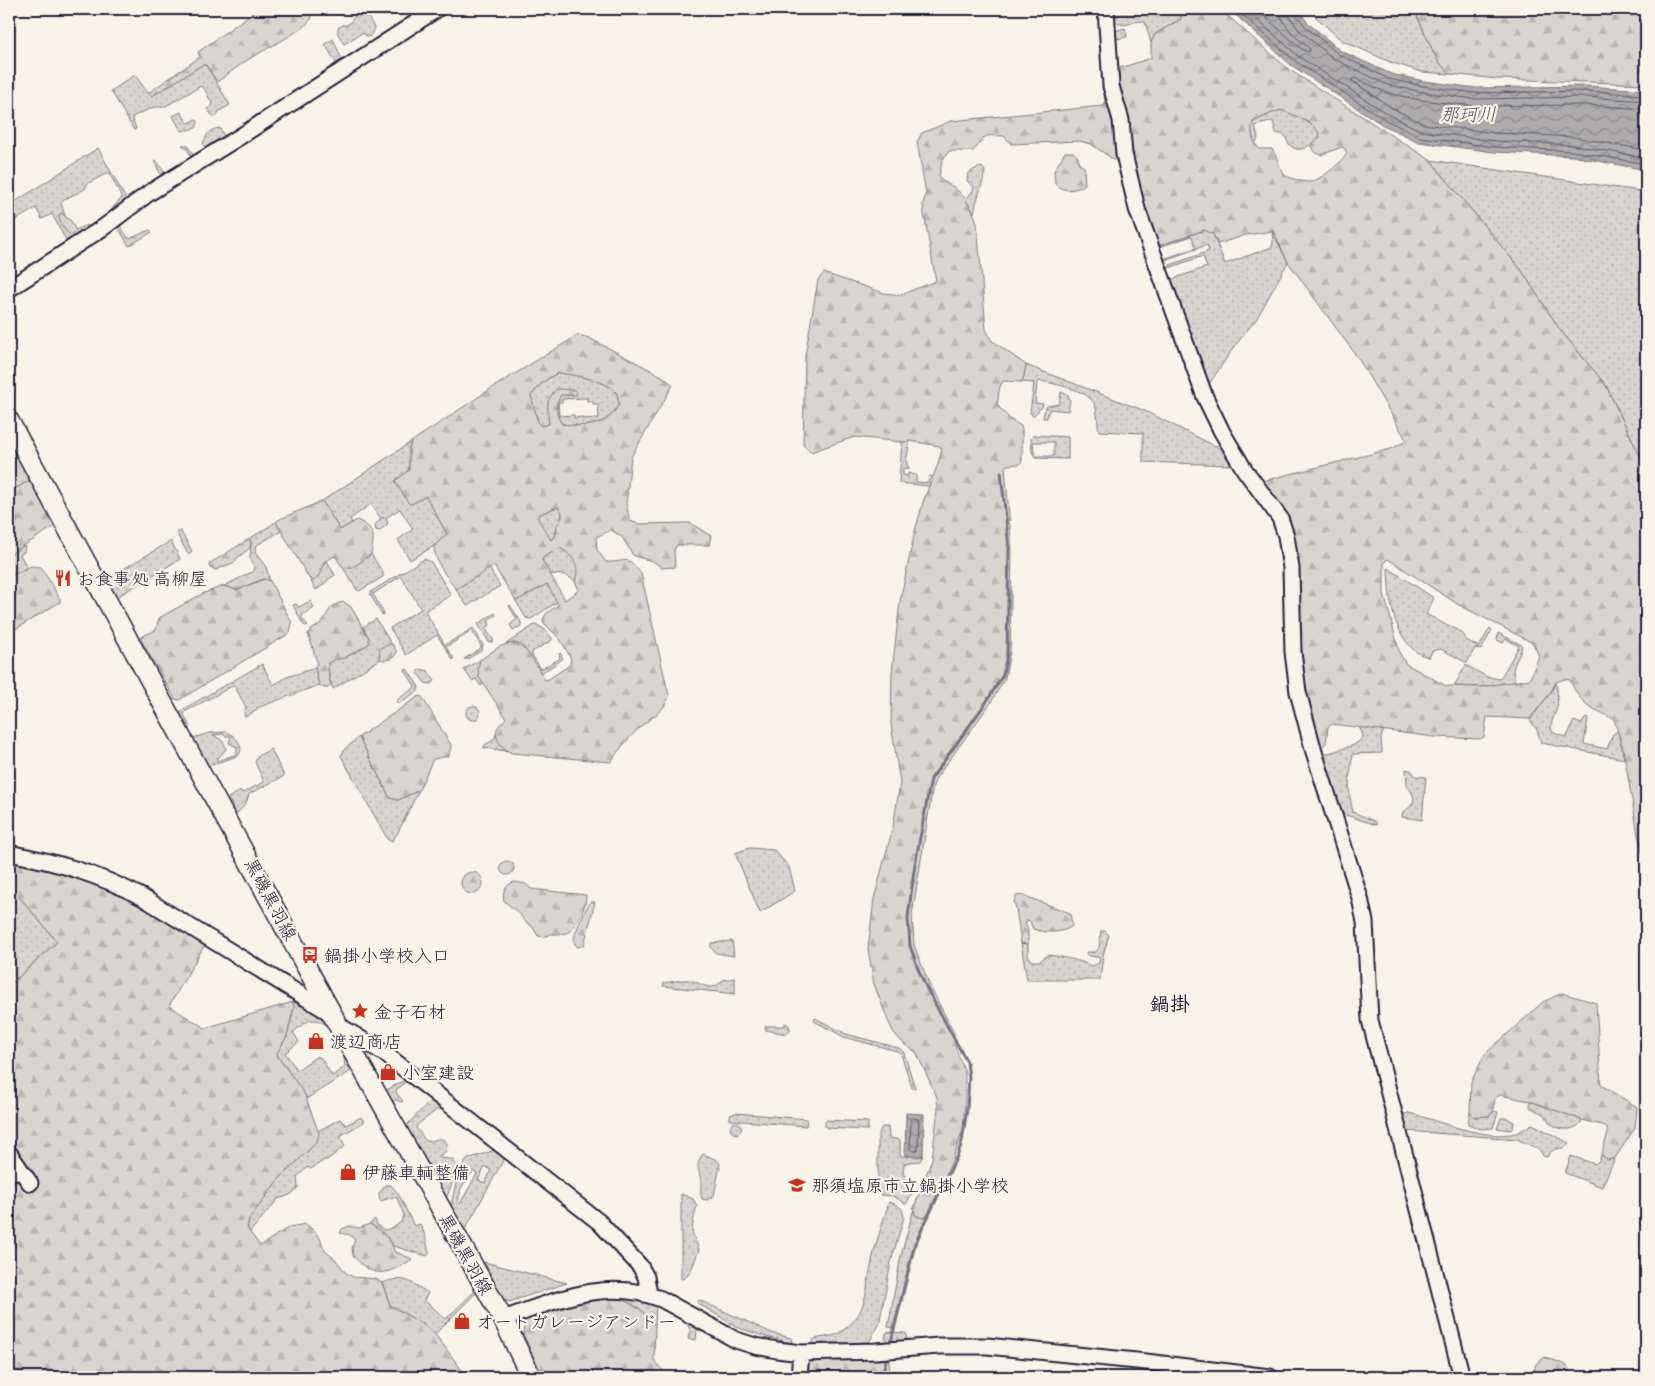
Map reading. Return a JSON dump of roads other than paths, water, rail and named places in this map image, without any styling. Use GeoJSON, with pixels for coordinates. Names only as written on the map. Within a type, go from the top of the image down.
{"type":"FeatureCollection","features":[{"type":"Feature","properties":{"kind":"main road","name":"黒磯黒羽線"},"geometry":{"type":"LineString","coordinates":[[9,421],[335,1020],[503,1319],[531,1377]]}},
{"type":"Feature","properties":{"kind":"street"},"geometry":{"type":"LineString","coordinates":[[9,289],[104,227],[149,192],[244,134],[437,9]]}},
{"type":"Feature","properties":{"kind":"street"},"geometry":{"type":"LineString","coordinates":[[1106,9],[1111,86],[1121,120],[1124,154],[1137,209],[1205,397],[1222,432],[1244,469],[1280,518],[1286,536],[1291,568],[1293,652],[1298,692],[1314,752],[1360,898],[1365,922],[1370,1020],[1462,1377]]}},
{"type":"Feature","properties":{"kind":"street"},"geometry":{"type":"LineString","coordinates":[[9,853],[80,870],[114,882],[142,897],[384,1053],[599,1222],[640,1266],[646,1277],[649,1294]]}},
{"type":"Feature","properties":{"kind":"street"},"geometry":{"type":"LineString","coordinates":[[9,1153],[14,1172],[30,1183]]}},
{"type":"Feature","properties":{"kind":"street"},"geometry":{"type":"LineString","coordinates":[[503,1319],[577,1294],[596,1290],[628,1290],[649,1294],[676,1306],[736,1340],[755,1346],[802,1353],[876,1351],[938,1346],[987,1346],[1270,1377]]}},
{"type":"Feature","properties":{"kind":"street"},"geometry":{"type":"LineString","coordinates":[[799,1377],[802,1353]]}},
{"type":"Feature","properties":{"kind":"water","name":"那珂川"},"geometry":{"type":"Polygon","coordinates":[[[1229,9],[1298,9],[1308,23],[1341,51],[1391,74],[1424,81],[1476,88],[1586,86],[1646,90],[1646,170],[1572,156],[1494,152],[1419,142],[1383,125],[1291,65],[1229,9]]]}},
{"type":"Feature","properties":{"kind":"water"},"geometry":{"type":"Polygon","coordinates":[[[906,1113],[924,1114],[923,1156],[905,1156],[906,1113]]]}},
{"type":"Feature","properties":{"kind":"waterway"},"geometry":{"type":"LineString","coordinates":[[890,1346],[915,1244],[958,1154],[967,1109],[969,1077],[967,1062],[919,971],[910,946],[908,918],[914,870],[931,779],[985,704],[1003,675],[1007,654],[1009,548],[1001,472]]}},
{"type":"Feature","properties":{"kind":"waterway"},"geometry":{"type":"LineString","coordinates":[[882,1377],[887,1355]]}},
{"type":"Feature","properties":{"kind":"place","name":"お食事処 高柳屋"},"geometry":{"type":"Point","coordinates":[63,578]}},
{"type":"Feature","properties":{"kind":"place","name":"鍋掛小学校入口"},"geometry":{"type":"Point","coordinates":[310,955]}},
{"type":"Feature","properties":{"kind":"place","name":"金子石材"},"geometry":{"type":"Point","coordinates":[360,1011]}},
{"type":"Feature","properties":{"kind":"place","name":"渡辺商店"},"geometry":{"type":"Point","coordinates":[316,1041]}},
{"type":"Feature","properties":{"kind":"place","name":"小室建設"},"geometry":{"type":"Point","coordinates":[388,1072]}},
{"type":"Feature","properties":{"kind":"place","name":"伊藤車輌整備"},"geometry":{"type":"Point","coordinates":[348,1172]}},
{"type":"Feature","properties":{"kind":"place","name":"那須塩原市立鍋掛小学校"},"geometry":{"type":"Point","coordinates":[797,1185]}},
{"type":"Feature","properties":{"kind":"place","name":"オートガレージアンドー"},"geometry":{"type":"Point","coordinates":[462,1321]}},
{"type":"Feature","properties":{"kind":"district","name":"鍋掛"},"geometry":{"type":"Point","coordinates":[1170,1003]}}]}
